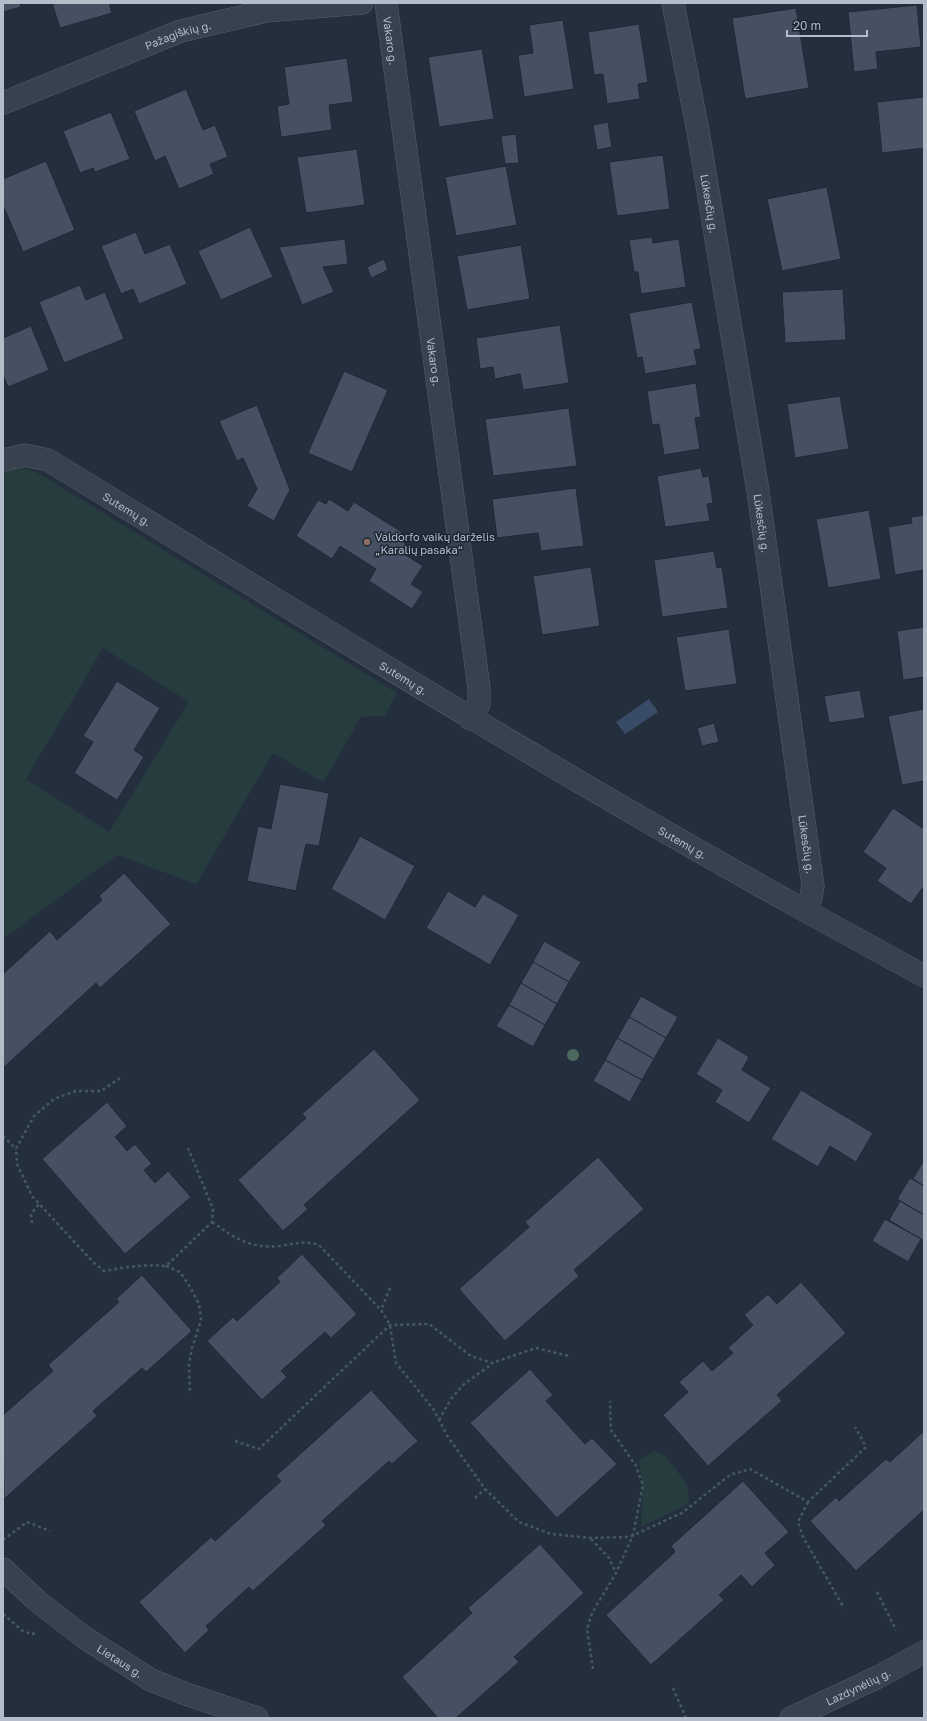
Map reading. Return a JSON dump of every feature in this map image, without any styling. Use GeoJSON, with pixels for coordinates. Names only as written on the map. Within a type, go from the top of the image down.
{"type":"FeatureCollection","features":[{"type":"Feature","properties":{"kind":"street","name":"Pažagiškių g."},"geometry":{"type":"LineString","coordinates":[[3,103],[181,31],[266,11],[362,3]]}},
{"type":"Feature","properties":{"kind":"street","name":"Vakaro g."},"geometry":{"type":"LineString","coordinates":[[386,3],[479,688],[478,704],[470,719]]}},
{"type":"Feature","properties":{"kind":"street","name":"Lūkesčių g."},"geometry":{"type":"LineString","coordinates":[[673,3],[698,131],[758,491],[813,886],[811,898],[804,910]]}},
{"type":"Feature","properties":{"kind":"street","name":"Sutemų g."},"geometry":{"type":"LineString","coordinates":[[3,460],[25,455],[48,460],[470,719],[693,849],[804,910]]}},
{"type":"Feature","properties":{"kind":"street"},"geometry":{"type":"LineString","coordinates":[[804,910],[924,976]]}},
{"type":"Feature","properties":{"kind":"street","name":"Lietaus g."},"geometry":{"type":"LineString","coordinates":[[3,1569],[36,1600],[85,1638],[151,1680],[186,1694],[257,1718]]}},
{"type":"Feature","properties":{"kind":"street","name":"Lazdynėlių g."},"geometry":{"type":"LineString","coordinates":[[791,1718],[871,1681],[924,1652]]}},
{"type":"Feature","properties":{"kind":"path"},"geometry":{"type":"LineString","coordinates":[[120,1078],[101,1091],[76,1091],[54,1099],[34,1116],[16,1149],[17,1164],[32,1196],[93,1262],[104,1271],[136,1265],[151,1264],[166,1266],[180,1272],[199,1304],[201,1320],[188,1365],[190,1394]]}},
{"type":"Feature","properties":{"kind":"path"},"geometry":{"type":"LineString","coordinates":[[3,1136],[16,1149]]}},
{"type":"Feature","properties":{"kind":"path"},"geometry":{"type":"LineString","coordinates":[[166,1266],[212,1222],[213,1209],[188,1148]]}},
{"type":"Feature","properties":{"kind":"path"},"geometry":{"type":"LineString","coordinates":[[32,1223],[31,1214],[39,1204]]}},
{"type":"Feature","properties":{"kind":"path"},"geometry":{"type":"LineString","coordinates":[[212,1222],[229,1234],[252,1245],[278,1246],[309,1242],[319,1246],[381,1310],[390,1325],[396,1363],[434,1410],[448,1437],[485,1489],[519,1522],[552,1534],[591,1538],[633,1535],[682,1513],[730,1476],[750,1469],[808,1502]]}},
{"type":"Feature","properties":{"kind":"path"},"geometry":{"type":"LineString","coordinates":[[381,1310],[390,1288]]}},
{"type":"Feature","properties":{"kind":"path"},"geometry":{"type":"LineString","coordinates":[[235,1442],[259,1448],[390,1325],[429,1324],[471,1356],[492,1363]]}},
{"type":"Feature","properties":{"kind":"path"},"geometry":{"type":"LineString","coordinates":[[439,1420],[451,1399],[464,1385],[492,1363],[536,1348],[569,1356]]}},
{"type":"Feature","properties":{"kind":"path"},"geometry":{"type":"LineString","coordinates":[[593,1669],[587,1629],[592,1613],[616,1573],[633,1535],[643,1485],[636,1466],[611,1430],[610,1401]]}},
{"type":"Feature","properties":{"kind":"path"},"geometry":{"type":"LineString","coordinates":[[844,1608],[803,1537],[798,1522],[808,1502],[866,1447],[855,1427]]}},
{"type":"Feature","properties":{"kind":"path"},"geometry":{"type":"LineString","coordinates":[[475,1498],[485,1489]]}},
{"type":"Feature","properties":{"kind":"path"},"geometry":{"type":"LineString","coordinates":[[3,1540],[27,1522],[50,1531]]}},
{"type":"Feature","properties":{"kind":"path"},"geometry":{"type":"LineString","coordinates":[[591,1538],[610,1558],[616,1573]]}},
{"type":"Feature","properties":{"kind":"path"},"geometry":{"type":"LineString","coordinates":[[877,1592],[896,1630]]}},
{"type":"Feature","properties":{"kind":"path"},"geometry":{"type":"LineString","coordinates":[[3,1614],[24,1632]]}},
{"type":"Feature","properties":{"kind":"path"},"geometry":{"type":"LineString","coordinates":[[673,1688],[686,1718]]}},
{"type":"Feature","properties":{"kind":"green space"},"geometry":{"type":"Polygon","coordinates":[[[19,465],[38,473],[397,693],[385,716],[361,717],[323,782],[273,753],[196,884],[117,855],[3,939],[3,472],[19,465]],[[103,648],[26,779],[109,832],[189,702],[103,648]]]}},
{"type":"Feature","properties":{"kind":"green space"},"geometry":{"type":"Polygon","coordinates":[[[654,1451],[667,1457],[687,1485],[689,1503],[641,1527],[643,1485],[639,1460],[654,1451]]]}},
{"type":"Feature","properties":{"kind":"water"},"geometry":{"type":"Polygon","coordinates":[[[649,699],[658,712],[625,734],[616,722],[649,699]]]}},
{"type":"Feature","properties":{"kind":"building"},"geometry":{"type":"Polygon","coordinates":[[[3,3],[20,3],[21,7],[3,12],[3,3]]]}},
{"type":"Feature","properties":{"kind":"building"},"geometry":{"type":"Polygon","coordinates":[[[52,3],[109,3],[112,13],[60,28],[52,3]]]}},
{"type":"Feature","properties":{"kind":"building"},"geometry":{"type":"Polygon","coordinates":[[[917,5],[921,47],[876,52],[878,69],[854,72],[848,12],[917,5]]]}},
{"type":"Feature","properties":{"kind":"building"},"geometry":{"type":"Polygon","coordinates":[[[796,8],[809,88],[745,99],[732,18],[796,8]]]}},
{"type":"Feature","properties":{"kind":"building"},"geometry":{"type":"Polygon","coordinates":[[[563,20],[574,89],[524,97],[518,55],[533,53],[529,25],[563,20]]]}},
{"type":"Feature","properties":{"kind":"building"},"geometry":{"type":"Polygon","coordinates":[[[639,24],[648,82],[638,84],[640,99],[607,104],[603,74],[594,75],[588,32],[639,24]]]}},
{"type":"Feature","properties":{"kind":"building"},"geometry":{"type":"Polygon","coordinates":[[[482,49],[494,119],[439,127],[428,57],[482,49]]]}},
{"type":"Feature","properties":{"kind":"building"},"geometry":{"type":"Polygon","coordinates":[[[347,58],[353,102],[329,105],[332,130],[281,137],[277,106],[289,104],[284,67],[347,58]]]}},
{"type":"Feature","properties":{"kind":"building"},"geometry":{"type":"Polygon","coordinates":[[[186,89],[203,130],[215,125],[228,157],[210,164],[214,174],[179,189],[165,156],[155,161],[134,111],[186,89]]]}},
{"type":"Feature","properties":{"kind":"building"},"geometry":{"type":"Polygon","coordinates":[[[924,97],[924,148],[882,153],[877,102],[924,97]]]}},
{"type":"Feature","properties":{"kind":"building"},"geometry":{"type":"Polygon","coordinates":[[[111,112],[130,159],[95,172],[93,168],[80,173],[63,131],[111,112]]]}},
{"type":"Feature","properties":{"kind":"building"},"geometry":{"type":"Polygon","coordinates":[[[608,122],[612,147],[597,150],[593,125],[608,122]]]}},
{"type":"Feature","properties":{"kind":"building"},"geometry":{"type":"Polygon","coordinates":[[[516,134],[519,163],[505,164],[501,136],[516,134]]]}},
{"type":"Feature","properties":{"kind":"building"},"geometry":{"type":"Polygon","coordinates":[[[357,149],[365,205],[306,213],[297,157],[357,149]]]}},
{"type":"Feature","properties":{"kind":"building"},"geometry":{"type":"Polygon","coordinates":[[[663,155],[670,209],[617,216],[609,162],[663,155]]]}},
{"type":"Feature","properties":{"kind":"building"},"geometry":{"type":"Polygon","coordinates":[[[46,161],[75,230],[23,252],[3,205],[3,179],[46,161]]]}},
{"type":"Feature","properties":{"kind":"building"},"geometry":{"type":"Polygon","coordinates":[[[506,166],[517,225],[456,236],[445,177],[506,166]]]}},
{"type":"Feature","properties":{"kind":"building"},"geometry":{"type":"Polygon","coordinates":[[[827,187],[841,259],[782,271],[767,199],[827,187]]]}},
{"type":"Feature","properties":{"kind":"building"},"geometry":{"type":"Polygon","coordinates":[[[250,227],[273,277],[221,300],[198,251],[250,227]]]}},
{"type":"Feature","properties":{"kind":"building"},"geometry":{"type":"Polygon","coordinates":[[[136,232],[145,254],[170,244],[187,284],[139,304],[133,289],[121,294],[101,246],[136,232]]]}},
{"type":"Feature","properties":{"kind":"building"},"geometry":{"type":"Polygon","coordinates":[[[652,237],[653,243],[679,239],[686,287],[641,294],[638,272],[634,272],[629,240],[652,237]]]}},
{"type":"Feature","properties":{"kind":"building"},"geometry":{"type":"Polygon","coordinates":[[[345,239],[348,264],[323,267],[334,292],[302,305],[279,247],[345,239]]]}},
{"type":"Feature","properties":{"kind":"building"},"geometry":{"type":"Polygon","coordinates":[[[521,245],[530,299],[467,310],[457,256],[521,245]]]}},
{"type":"Feature","properties":{"kind":"building"},"geometry":{"type":"Polygon","coordinates":[[[384,259],[388,270],[371,278],[367,267],[384,259]]]}},
{"type":"Feature","properties":{"kind":"building"},"geometry":{"type":"Polygon","coordinates":[[[80,285],[86,300],[105,292],[124,339],[64,363],[39,302],[80,285]]]}},
{"type":"Feature","properties":{"kind":"building"},"geometry":{"type":"Polygon","coordinates":[[[843,289],[846,340],[785,343],[782,292],[843,289]]]}},
{"type":"Feature","properties":{"kind":"building"},"geometry":{"type":"Polygon","coordinates":[[[692,302],[701,349],[694,350],[697,365],[645,374],[642,357],[637,358],[629,313],[692,302]]]}},
{"type":"Feature","properties":{"kind":"building"},"geometry":{"type":"Polygon","coordinates":[[[560,325],[569,383],[523,390],[520,374],[495,379],[493,367],[480,369],[476,338],[560,325]]]}},
{"type":"Feature","properties":{"kind":"building"},"geometry":{"type":"Polygon","coordinates":[[[31,326],[49,370],[8,387],[3,375],[3,338],[31,326]]]}},
{"type":"Feature","properties":{"kind":"building"},"geometry":{"type":"Polygon","coordinates":[[[344,371],[388,390],[352,472],[308,453],[344,371]]]}},
{"type":"Feature","properties":{"kind":"building"},"geometry":{"type":"Polygon","coordinates":[[[696,383],[701,417],[695,418],[700,449],[664,455],[659,424],[652,425],[647,391],[696,383]]]}},
{"type":"Feature","properties":{"kind":"building"},"geometry":{"type":"Polygon","coordinates":[[[840,396],[849,449],[795,458],[787,404],[840,396]]]}},
{"type":"Feature","properties":{"kind":"building"},"geometry":{"type":"Polygon","coordinates":[[[257,405],[290,490],[274,521],[247,506],[257,489],[243,458],[237,461],[219,421],[257,405]]]}},
{"type":"Feature","properties":{"kind":"building"},"geometry":{"type":"Polygon","coordinates":[[[569,408],[577,466],[493,476],[485,419],[569,408]]]}},
{"type":"Feature","properties":{"kind":"building"},"geometry":{"type":"Polygon","coordinates":[[[701,468],[703,477],[709,476],[713,503],[707,504],[710,521],[665,527],[657,476],[701,468]]]}},
{"type":"Feature","properties":{"kind":"building"},"geometry":{"type":"Polygon","coordinates":[[[576,488],[584,546],[541,551],[538,533],[497,538],[492,499],[576,488]]]}},
{"type":"Feature","properties":{"kind":"building"},"geometry":{"type":"Polygon","coordinates":[[[329,499],[348,511],[354,502],[402,532],[398,539],[406,544],[401,552],[423,566],[411,584],[423,592],[412,609],[369,581],[376,569],[340,546],[332,559],[296,536],[318,500],[326,504],[329,499]]]}},
{"type":"Feature","properties":{"kind":"building"},"geometry":{"type":"Polygon","coordinates":[[[869,510],[881,579],[828,588],[816,519],[869,510]]]}},
{"type":"Feature","properties":{"kind":"building"},"geometry":{"type":"Polygon","coordinates":[[[924,515],[924,570],[895,575],[888,527],[912,523],[911,517],[924,515]]]}},
{"type":"Feature","properties":{"kind":"building"},"geometry":{"type":"Polygon","coordinates":[[[714,551],[717,568],[722,567],[728,608],[662,617],[654,560],[714,551]]]}},
{"type":"Feature","properties":{"kind":"building"},"geometry":{"type":"Polygon","coordinates":[[[591,567],[600,626],[542,635],[533,576],[591,567]]]}},
{"type":"Feature","properties":{"kind":"building"},"geometry":{"type":"Polygon","coordinates":[[[924,627],[924,677],[903,680],[897,631],[924,627]]]}},
{"type":"Feature","properties":{"kind":"building"},"geometry":{"type":"Polygon","coordinates":[[[729,629],[737,684],[685,691],[676,637],[729,629]]]}},
{"type":"Feature","properties":{"kind":"building"},"geometry":{"type":"Polygon","coordinates":[[[117,681],[160,708],[134,750],[144,757],[117,800],[74,773],[93,742],[83,736],[117,681]]]}},
{"type":"Feature","properties":{"kind":"building"},"geometry":{"type":"Polygon","coordinates":[[[860,690],[865,718],[829,723],[824,696],[860,690]]]}},
{"type":"Feature","properties":{"kind":"building"},"geometry":{"type":"Polygon","coordinates":[[[924,709],[924,781],[902,785],[888,716],[924,709]]]}},
{"type":"Feature","properties":{"kind":"building"},"geometry":{"type":"Polygon","coordinates":[[[714,723],[719,742],[702,746],[697,728],[714,723]]]}},
{"type":"Feature","properties":{"kind":"building"},"geometry":{"type":"Polygon","coordinates":[[[280,784],[329,793],[319,846],[306,844],[296,891],[247,881],[258,826],[271,829],[280,784]]]}},
{"type":"Feature","properties":{"kind":"building"},"geometry":{"type":"Polygon","coordinates":[[[893,808],[924,829],[924,886],[911,904],[877,881],[886,868],[863,852],[893,808]]]}},
{"type":"Feature","properties":{"kind":"building"},"geometry":{"type":"Polygon","coordinates":[[[360,836],[415,866],[385,920],[331,889],[360,836]]]}},
{"type":"Feature","properties":{"kind":"building"},"geometry":{"type":"Polygon","coordinates":[[[124,873],[171,924],[100,988],[96,983],[3,1068],[3,974],[50,931],[57,940],[102,900],[99,896],[124,873]]]}},
{"type":"Feature","properties":{"kind":"building"},"geometry":{"type":"Polygon","coordinates":[[[448,891],[475,907],[483,894],[519,915],[490,965],[426,928],[448,891]]]}},
{"type":"Feature","properties":{"kind":"building"},"geometry":{"type":"Polygon","coordinates":[[[544,941],[581,962],[569,982],[533,962],[544,941]]]}},
{"type":"Feature","properties":{"kind":"building"},"geometry":{"type":"Polygon","coordinates":[[[533,962],[569,982],[557,1004],[521,983],[533,962]]]}},
{"type":"Feature","properties":{"kind":"building"},"geometry":{"type":"Polygon","coordinates":[[[521,983],[557,1004],[545,1025],[509,1005],[521,983]]]}},
{"type":"Feature","properties":{"kind":"building"},"geometry":{"type":"Polygon","coordinates":[[[641,996],[678,1017],[666,1038],[629,1017],[641,996]]]}},
{"type":"Feature","properties":{"kind":"building"},"geometry":{"type":"Polygon","coordinates":[[[509,1005],[545,1025],[533,1047],[496,1026],[509,1005]]]}},
{"type":"Feature","properties":{"kind":"building"},"geometry":{"type":"Polygon","coordinates":[[[629,1017],[666,1038],[654,1059],[617,1038],[629,1017]]]}},
{"type":"Feature","properties":{"kind":"building"},"geometry":{"type":"Polygon","coordinates":[[[617,1038],[654,1059],[642,1080],[605,1060],[617,1038]]]}},
{"type":"Feature","properties":{"kind":"building"},"geometry":{"type":"Polygon","coordinates":[[[718,1038],[749,1057],[742,1070],[771,1088],[749,1123],[715,1102],[722,1090],[696,1074],[718,1038]]]}},
{"type":"Feature","properties":{"kind":"building"},"geometry":{"type":"Polygon","coordinates":[[[374,1049],[420,1100],[304,1205],[308,1209],[283,1231],[238,1180],[306,1118],[302,1114],[374,1049]]]}},
{"type":"Feature","properties":{"kind":"building"},"geometry":{"type":"Polygon","coordinates":[[[605,1060],[642,1080],[630,1102],[593,1081],[605,1060]]]}},
{"type":"Feature","properties":{"kind":"building"},"geometry":{"type":"Polygon","coordinates":[[[801,1090],[873,1133],[856,1162],[830,1146],[818,1167],[771,1139],[801,1090]]]}},
{"type":"Feature","properties":{"kind":"building"},"geometry":{"type":"Polygon","coordinates":[[[107,1102],[127,1126],[115,1137],[127,1151],[135,1144],[152,1164],[144,1170],[155,1183],[168,1171],[191,1197],[125,1254],[42,1159],[107,1102]]]}},
{"type":"Feature","properties":{"kind":"building"},"geometry":{"type":"Polygon","coordinates":[[[598,1157],[644,1209],[574,1270],[579,1276],[505,1341],[459,1289],[529,1227],[525,1222],[598,1157]]]}},
{"type":"Feature","properties":{"kind":"building"},"geometry":{"type":"Polygon","coordinates":[[[924,1160],[924,1186],[913,1179],[924,1160]]]}},
{"type":"Feature","properties":{"kind":"building"},"geometry":{"type":"Polygon","coordinates":[[[910,1178],[924,1186],[924,1215],[897,1199],[910,1178]]]}},
{"type":"Feature","properties":{"kind":"building"},"geometry":{"type":"Polygon","coordinates":[[[900,1201],[924,1215],[924,1241],[889,1220],[900,1201]]]}},
{"type":"Feature","properties":{"kind":"building"},"geometry":{"type":"Polygon","coordinates":[[[885,1219],[921,1239],[908,1262],[872,1241],[885,1219]]]}},
{"type":"Feature","properties":{"kind":"building"},"geometry":{"type":"Polygon","coordinates":[[[302,1254],[357,1314],[331,1338],[325,1332],[281,1371],[287,1377],[262,1400],[207,1341],[233,1317],[237,1321],[280,1282],[277,1278],[302,1254]]]}},
{"type":"Feature","properties":{"kind":"building"},"geometry":{"type":"Polygon","coordinates":[[[142,1275],[192,1331],[146,1372],[142,1368],[93,1411],[97,1416],[4,1499],[3,1415],[53,1371],[48,1365],[119,1302],[116,1299],[142,1275]]]}},
{"type":"Feature","properties":{"kind":"building"},"geometry":{"type":"Polygon","coordinates":[[[801,1282],[846,1333],[777,1395],[782,1401],[708,1466],[663,1415],[688,1392],[679,1382],[703,1361],[712,1371],[733,1353],[728,1348],[753,1325],[744,1315],[768,1294],[777,1304],[801,1282]]]}},
{"type":"Feature","properties":{"kind":"building"},"geometry":{"type":"Polygon","coordinates":[[[530,1369],[553,1395],[546,1401],[585,1444],[592,1438],[617,1464],[557,1518],[470,1423],[530,1369]]]}},
{"type":"Feature","properties":{"kind":"building"},"geometry":{"type":"Polygon","coordinates":[[[371,1390],[418,1441],[392,1464],[389,1461],[322,1521],[326,1525],[253,1591],[249,1587],[206,1626],[209,1630],[185,1653],[139,1602],[211,1537],[215,1541],[281,1481],[276,1476],[371,1390]]]}},
{"type":"Feature","properties":{"kind":"building"},"geometry":{"type":"Polygon","coordinates":[[[924,1431],[924,1510],[856,1571],[810,1521],[836,1497],[839,1501],[886,1459],[890,1462],[924,1431]]]}},
{"type":"Feature","properties":{"kind":"building"},"geometry":{"type":"Polygon","coordinates":[[[743,1481],[789,1532],[765,1553],[775,1565],[752,1587],[741,1575],[719,1595],[724,1600],[651,1665],[606,1615],[675,1552],[671,1546],[743,1481]]]}},
{"type":"Feature","properties":{"kind":"building"},"geometry":{"type":"Polygon","coordinates":[[[540,1544],[584,1593],[514,1657],[519,1662],[456,1718],[438,1718],[402,1677],[472,1613],[468,1608],[540,1544]]]}},
{"type":"Feature","properties":{"kind":"place","name":"Valdorfo vaikų darželis „Karalių pasaka“"},"geometry":{"type":"Point","coordinates":[367,542]}}]}
